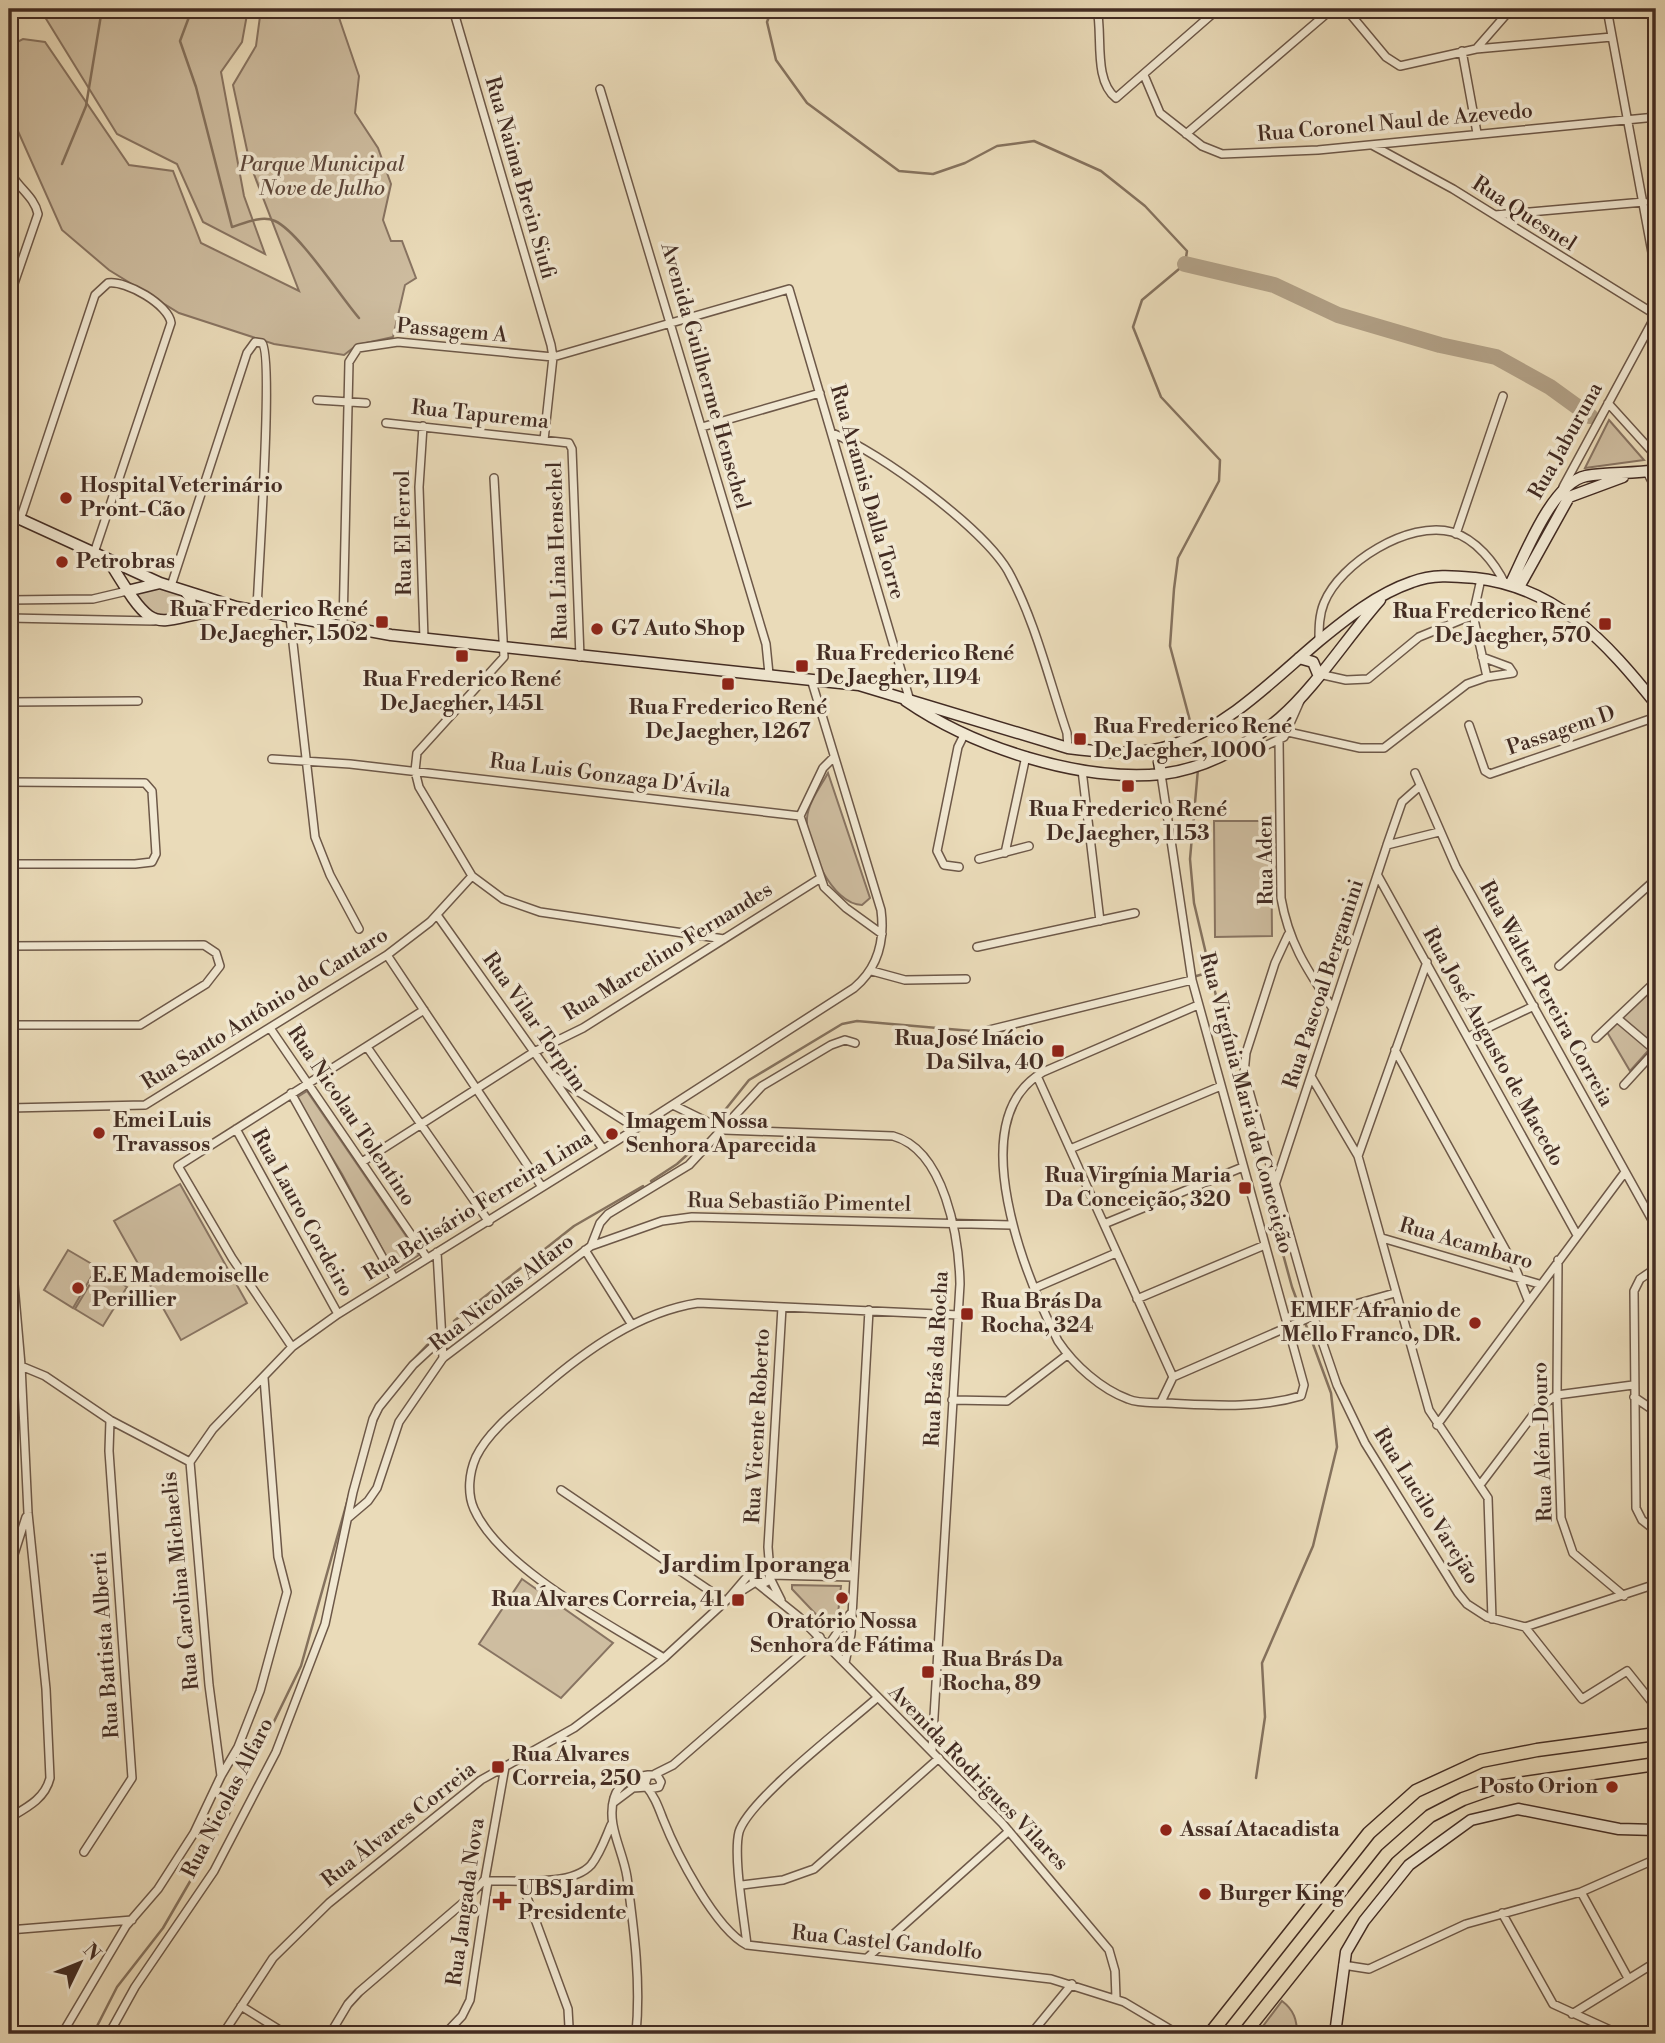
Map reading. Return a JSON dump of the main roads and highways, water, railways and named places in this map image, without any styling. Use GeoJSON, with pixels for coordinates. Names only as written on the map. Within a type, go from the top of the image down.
{"type":"FeatureCollection","features":[{"type":"Feature","properties":{"kind":"main road"},"geometry":{"type":"LineString","coordinates":[[1626,475],[1652,471]]}},
{"type":"Feature","properties":{"kind":"main road","name":"Rua Jaburuna"},"geometry":{"type":"LineString","coordinates":[[1511,585],[1563,487],[1587,476],[1626,475]]}},
{"type":"Feature","properties":{"kind":"main road","name":"Rua Jaburuna"},"geometry":{"type":"LineString","coordinates":[[1511,585],[1563,504],[1577,492],[1617,482],[1626,475]]}},
{"type":"Feature","properties":{"kind":"main road"},"geometry":{"type":"LineString","coordinates":[[9,514],[165,584],[236,607],[424,639],[859,685],[1068,748],[1119,753],[1168,747],[1202,733],[1241,706],[1361,608],[1385,594],[1429,577],[1481,579],[1511,585],[1564,609],[1587,625],[1656,704]]}},
{"type":"Feature","properties":{"kind":"main road"},"geometry":{"type":"LineString","coordinates":[[109,561],[142,613],[154,621],[175,620],[236,607]]}},
{"type":"Feature","properties":{"kind":"main road"},"geometry":{"type":"LineString","coordinates":[[127,591],[165,584]]}},
{"type":"Feature","properties":{"kind":"main road"},"geometry":{"type":"LineString","coordinates":[[175,620],[191,605],[185,590]]}},
{"type":"Feature","properties":{"kind":"main road"},"geometry":{"type":"LineString","coordinates":[[907,700],[964,736],[1026,756],[1082,771],[1161,774],[1210,761],[1229,752],[1281,717],[1302,696],[1385,594]]}},
{"type":"Feature","properties":{"kind":"main road"},"geometry":{"type":"LineString","coordinates":[[1299,658],[1313,662],[1318,674]]}},
{"type":"Feature","properties":{"kind":"main road"},"geometry":{"type":"LineString","coordinates":[[964,736],[978,721]]}},
{"type":"Feature","properties":{"kind":"main road"},"geometry":{"type":"LineString","coordinates":[[1161,774],[1158,762],[1168,747]]}},
{"type":"Feature","properties":{"kind":"main road"},"geometry":{"type":"LineString","coordinates":[[1210,2034],[1368,1833],[1416,1791],[1481,1761],[1537,1750],[1656,1734]]}},
{"type":"Feature","properties":{"kind":"main road"},"geometry":{"type":"LineString","coordinates":[[1244,2034],[1387,1854],[1430,1816],[1463,1799],[1497,1787],[1656,1764]]}},
{"type":"Feature","properties":{"kind":"main road"},"geometry":{"type":"LineString","coordinates":[[1335,2031],[1342,1965],[1346,1952],[1364,1921],[1409,1865],[1471,1820],[1517,1808],[1619,1829],[1656,1830]]}},
{"type":"Feature","properties":{"kind":"waterway"},"geometry":{"type":"LineString","coordinates":[[62,164],[86,106],[102,9]]}},
{"type":"Feature","properties":{"kind":"waterway"},"geometry":{"type":"LineString","coordinates":[[192,9],[180,41],[196,87],[232,227],[265,219],[285,227],[359,318]]}},
{"type":"Feature","properties":{"kind":"waterway"},"geometry":{"type":"LineString","coordinates":[[772,9],[767,22],[776,60],[807,103],[899,171],[933,174],[965,163],[997,146],[1034,141],[1101,171],[1145,206],[1187,251],[1185,264],[1142,300],[1133,327],[1161,397],[1220,460],[1219,481],[1178,558],[1174,589],[1170,646],[1193,732]]}},
{"type":"Feature","properties":{"kind":"waterway"},"geometry":{"type":"LineString","coordinates":[[1185,264],[1274,285],[1338,315],[1440,345],[1496,357],[1550,387],[1590,416]]}},
{"type":"Feature","properties":{"kind":"waterway"},"geometry":{"type":"LineString","coordinates":[[1194,738],[1198,763]]}},
{"type":"Feature","properties":{"kind":"waterway"},"geometry":{"type":"LineString","coordinates":[[1198,769],[1190,859],[1194,903],[1240,1097],[1292,1287],[1331,1393],[1337,1447],[1313,1546],[1262,1663],[1265,1717],[1256,1778]]}},
{"type":"Feature","properties":{"kind":"waterway"},"geometry":{"type":"LineString","coordinates":[[1193,977],[1210,972]]}},
{"type":"Feature","properties":{"kind":"waterway"},"geometry":{"type":"LineString","coordinates":[[725,1110],[749,1080],[842,1024],[857,1021],[995,1033],[1032,1023]]}},
{"type":"Feature","properties":{"kind":"waterway"},"geometry":{"type":"LineString","coordinates":[[651,1181],[677,1164],[700,1143]]}},
{"type":"Feature","properties":{"kind":"waterway"},"geometry":{"type":"LineString","coordinates":[[454,1321],[574,1226],[643,1186]]}},
{"type":"Feature","properties":{"kind":"waterway"},"geometry":{"type":"LineString","coordinates":[[415,1358],[428,1344]]}},
{"type":"Feature","properties":{"kind":"waterway"},"geometry":{"type":"LineString","coordinates":[[391,1388],[404,1371]]}},
{"type":"Feature","properties":{"kind":"waterway"},"geometry":{"type":"LineString","coordinates":[[374,1426],[381,1410]]}},
{"type":"Feature","properties":{"kind":"waterway"},"geometry":{"type":"LineString","coordinates":[[93,2034],[117,1987],[163,1928],[228,1816],[301,1666],[351,1488]]}},
{"type":"Feature","properties":{"kind":"place","name":"Hospital Veterinário Pront-Cão"},"geometry":{"type":"Point","coordinates":[66,498]}},
{"type":"Feature","properties":{"kind":"place","name":"Petrobras"},"geometry":{"type":"Point","coordinates":[62,562]}},
{"type":"Feature","properties":{"kind":"place","name":"Rua Frederico René De Jaegher, 1502"},"geometry":{"type":"Point","coordinates":[382,622]}},
{"type":"Feature","properties":{"kind":"place","name":"Rua Frederico René De Jaegher, 570"},"geometry":{"type":"Point","coordinates":[1605,624]}},
{"type":"Feature","properties":{"kind":"place","name":"G7 Auto Shop"},"geometry":{"type":"Point","coordinates":[597,629]}},
{"type":"Feature","properties":{"kind":"place","name":"Rua Frederico René De Jaegher, 1451"},"geometry":{"type":"Point","coordinates":[462,656]}},
{"type":"Feature","properties":{"kind":"place","name":"Rua Frederico René De Jaegher, 1194"},"geometry":{"type":"Point","coordinates":[802,666]}},
{"type":"Feature","properties":{"kind":"place","name":"Rua Frederico René De Jaegher, 1267"},"geometry":{"type":"Point","coordinates":[728,684]}},
{"type":"Feature","properties":{"kind":"place","name":"Rua Frederico René De Jaegher, 1000"},"geometry":{"type":"Point","coordinates":[1080,739]}},
{"type":"Feature","properties":{"kind":"place","name":"Rua Frederico René De Jaegher, 1153"},"geometry":{"type":"Point","coordinates":[1128,786]}},
{"type":"Feature","properties":{"kind":"place","name":"Rua José Inácio Da Silva, 40"},"geometry":{"type":"Point","coordinates":[1058,1051]}},
{"type":"Feature","properties":{"kind":"place","name":"Emei Luis Travassos"},"geometry":{"type":"Point","coordinates":[99,1133]}},
{"type":"Feature","properties":{"kind":"place","name":"Imagem Nossa Senhora Aparecida"},"geometry":{"type":"Point","coordinates":[612,1134]}},
{"type":"Feature","properties":{"kind":"place","name":"Rua Virgínia Maria Da Conceição, 320"},"geometry":{"type":"Point","coordinates":[1245,1188]}},
{"type":"Feature","properties":{"kind":"place","name":"E.E Mademoiselle Perillier"},"geometry":{"type":"Point","coordinates":[78,1288]}},
{"type":"Feature","properties":{"kind":"place","name":"Rua Brás Da Rocha, 324"},"geometry":{"type":"Point","coordinates":[967,1314]}},
{"type":"Feature","properties":{"kind":"place","name":"EMEF Afranio de Mello Franco, DR."},"geometry":{"type":"Point","coordinates":[1475,1323]}},
{"type":"Feature","properties":{"kind":"place","name":"Oratório Nossa Senhora de Fátima"},"geometry":{"type":"Point","coordinates":[842,1598]}},
{"type":"Feature","properties":{"kind":"place","name":"Rua Álvares Correia, 41"},"geometry":{"type":"Point","coordinates":[738,1600]}},
{"type":"Feature","properties":{"kind":"place","name":"Rua Brás Da Rocha, 89"},"geometry":{"type":"Point","coordinates":[928,1672]}},
{"type":"Feature","properties":{"kind":"place","name":"Rua Álvares Correia, 250"},"geometry":{"type":"Point","coordinates":[498,1767]}},
{"type":"Feature","properties":{"kind":"place","name":"Posto Orion"},"geometry":{"type":"Point","coordinates":[1612,1787]}},
{"type":"Feature","properties":{"kind":"place","name":"Assaí Atacadista"},"geometry":{"type":"Point","coordinates":[1166,1830]}},
{"type":"Feature","properties":{"kind":"place","name":"Burger King"},"geometry":{"type":"Point","coordinates":[1205,1894]}},
{"type":"Feature","properties":{"kind":"place","name":"UBS Jardim Presidente"},"geometry":{"type":"Point","coordinates":[502,1901]}},
{"type":"Feature","properties":{"kind":"district","name":"Jardim Iporanga"},"geometry":{"type":"Point","coordinates":[756,1565]}},
{"type":"Feature","properties":{"kind":"park label","name":"Parque Municipal Nove de Julho"},"geometry":{"type":"Point","coordinates":[322,177]}}]}
